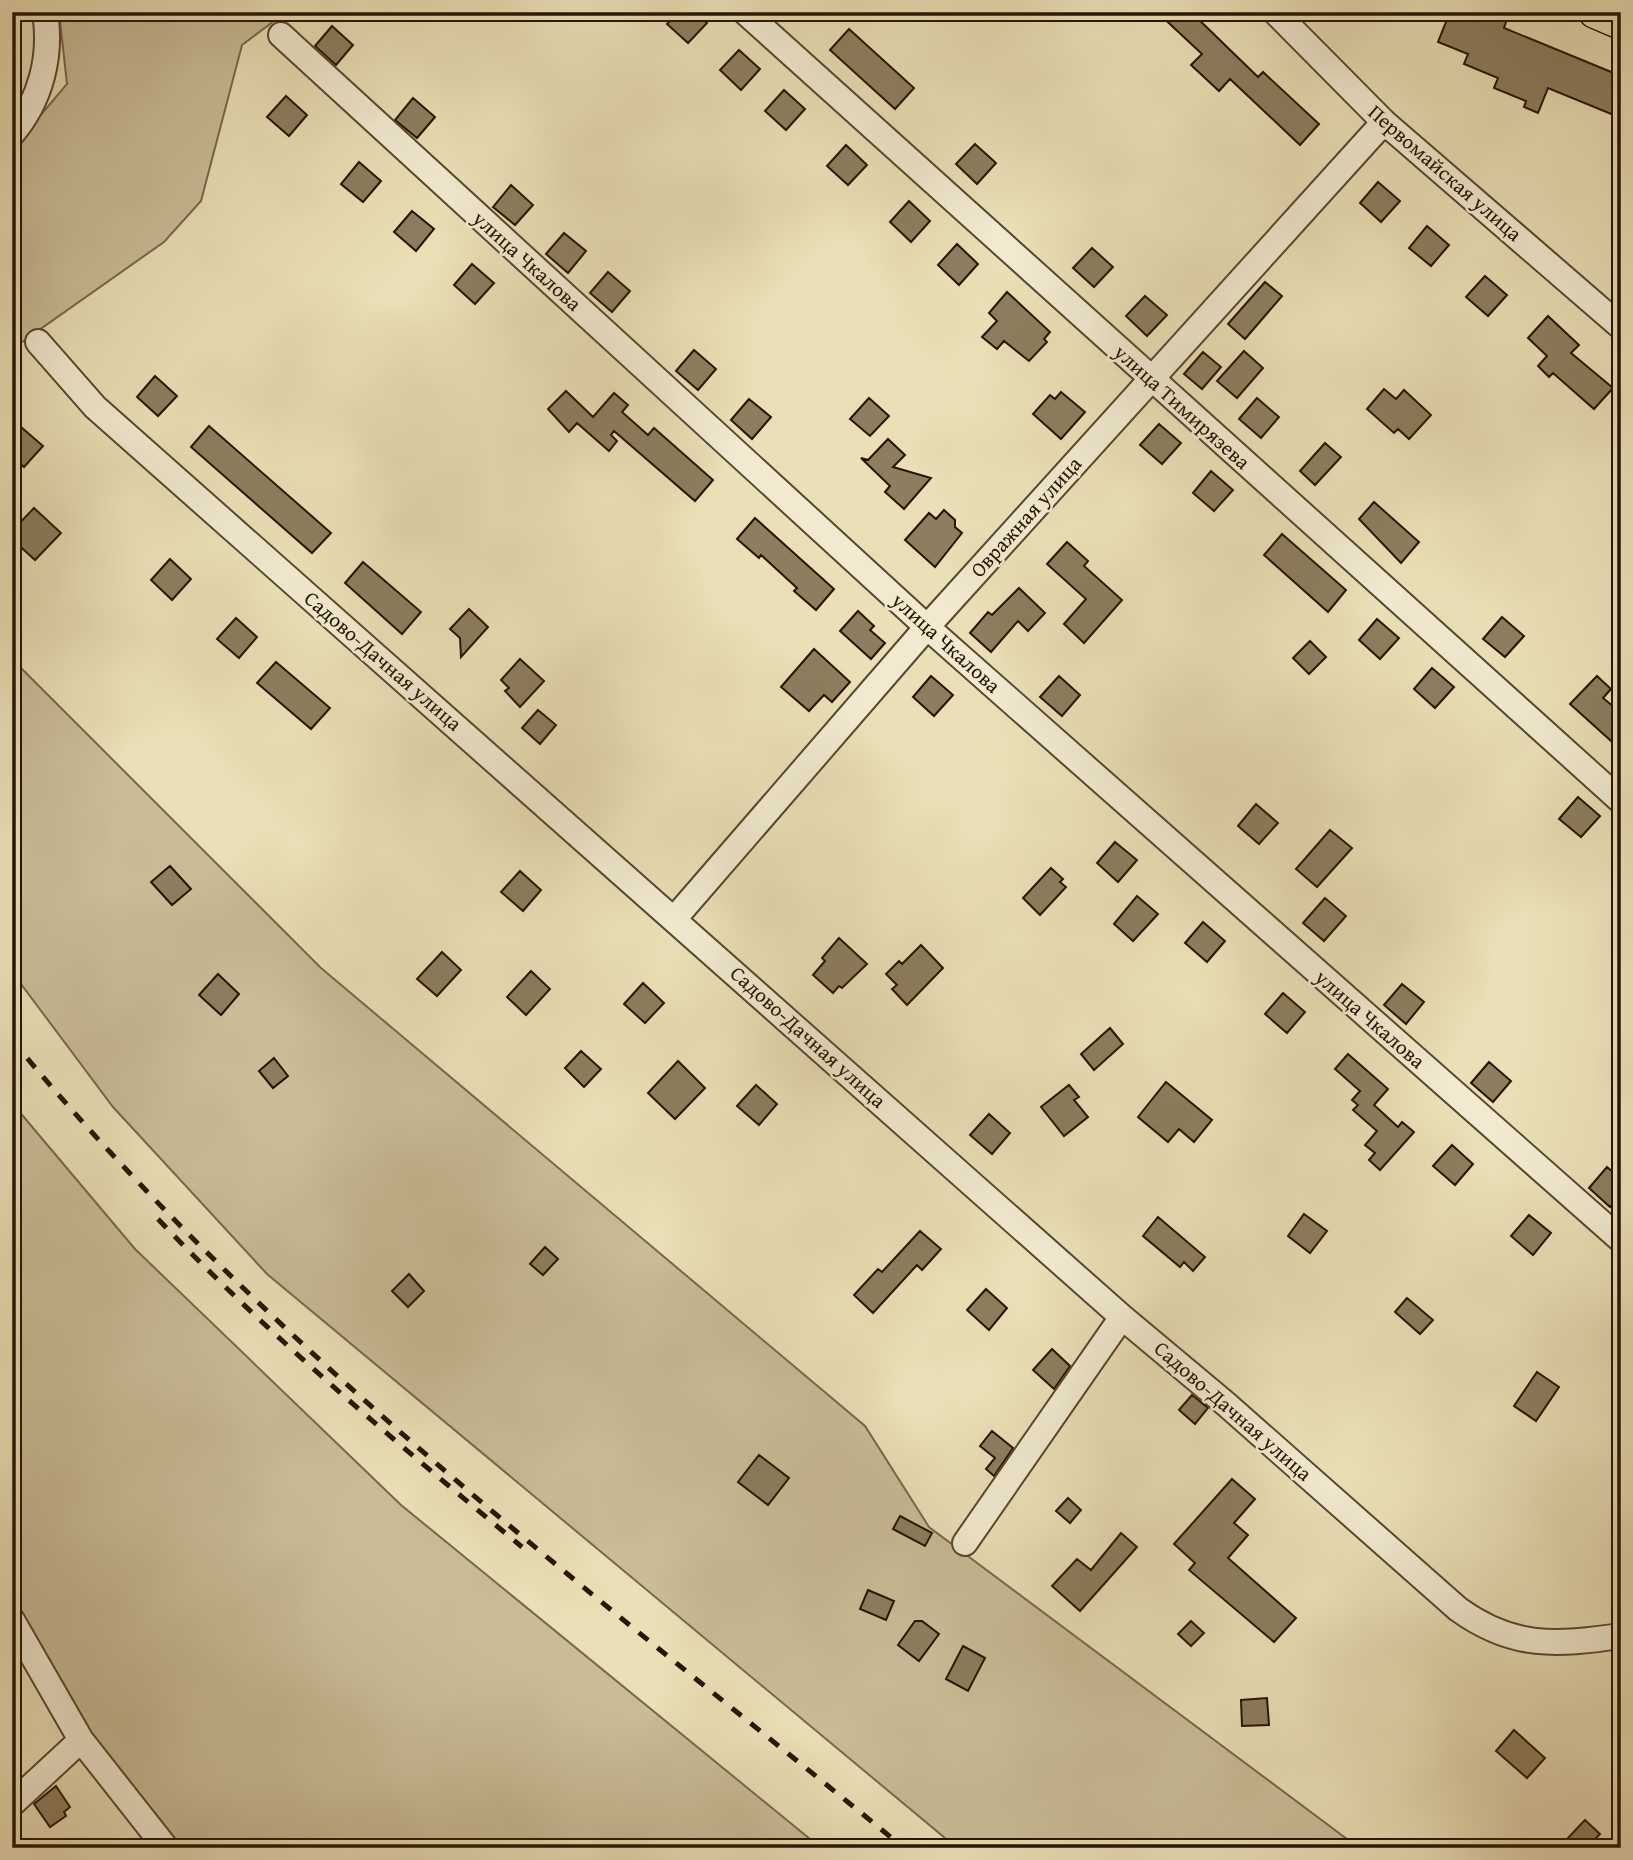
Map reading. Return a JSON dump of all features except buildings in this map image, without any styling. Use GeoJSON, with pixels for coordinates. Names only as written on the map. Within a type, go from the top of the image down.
{"type":"FeatureCollection","features":[{"type":"Feature","properties":{"kind":"main road"},"geometry":{"type":"LineString","coordinates":[[1595,12],[1621,23]]}},
{"type":"Feature","properties":{"kind":"street"},"geometry":{"type":"LineString","coordinates":[[12,134],[33,105],[45,70],[48,32],[45,12]]}},
{"type":"Feature","properties":{"kind":"street","name":"улица Тимирязева"},"geometry":{"type":"LineString","coordinates":[[745,12],[1621,801]]}},
{"type":"Feature","properties":{"kind":"street","name":"Первомайская улица"},"geometry":{"type":"LineString","coordinates":[[1276,12],[1384,122],[1621,327]]}},
{"type":"Feature","properties":{"kind":"street","name":"улица Чкалова"},"geometry":{"type":"LineString","coordinates":[[281,35],[927,626],[1621,1240]]}},
{"type":"Feature","properties":{"kind":"street","name":"Овражная улица"},"geometry":{"type":"LineString","coordinates":[[675,918],[927,626],[1384,122]]}},
{"type":"Feature","properties":{"kind":"street","name":"Садово-Дачная улица"},"geometry":{"type":"LineString","coordinates":[[38,342],[95,407],[675,918],[1122,1317],[1237,1412],[1475,1622],[1521,1640],[1544,1644],[1621,1636]]}},
{"type":"Feature","properties":{"kind":"street"},"geometry":{"type":"LineString","coordinates":[[965,1543],[1122,1317]]}},
{"type":"Feature","properties":{"kind":"street"},"geometry":{"type":"LineString","coordinates":[[12,1620],[81,1740],[166,1848]]}},
{"type":"Feature","properties":{"kind":"street"},"geometry":{"type":"LineString","coordinates":[[12,1804],[81,1740]]}},
{"type":"Feature","properties":{"kind":"shaded area"},"geometry":{"type":"Polygon","coordinates":[[[59,12],[286,12],[242,45],[201,201],[164,242],[12,349],[12,149],[67,84],[59,12]]]}},
{"type":"Feature","properties":{"kind":"shaded area"},"geometry":{"type":"Polygon","coordinates":[[[12,659],[321,968],[865,1426],[929,1527],[1359,1848],[957,1848],[267,1274],[113,1107],[12,972],[12,659]]]}},
{"type":"Feature","properties":{"kind":"shaded area"},"geometry":{"type":"Polygon","coordinates":[[[12,1103],[135,1249],[401,1505],[821,1848],[177,1848],[99,1751],[12,1605],[12,1103]]]}},
{"type":"Feature","properties":{"kind":"railway"},"geometry":{"type":"LineString","coordinates":[[12,1040],[111,1153],[216,1261],[325,1364],[438,1465],[553,1562],[904,1848]]}},
{"type":"Feature","properties":{"kind":"railway"},"geometry":{"type":"LineString","coordinates":[[158,1219],[290,1347],[522,1547]]}}]}
